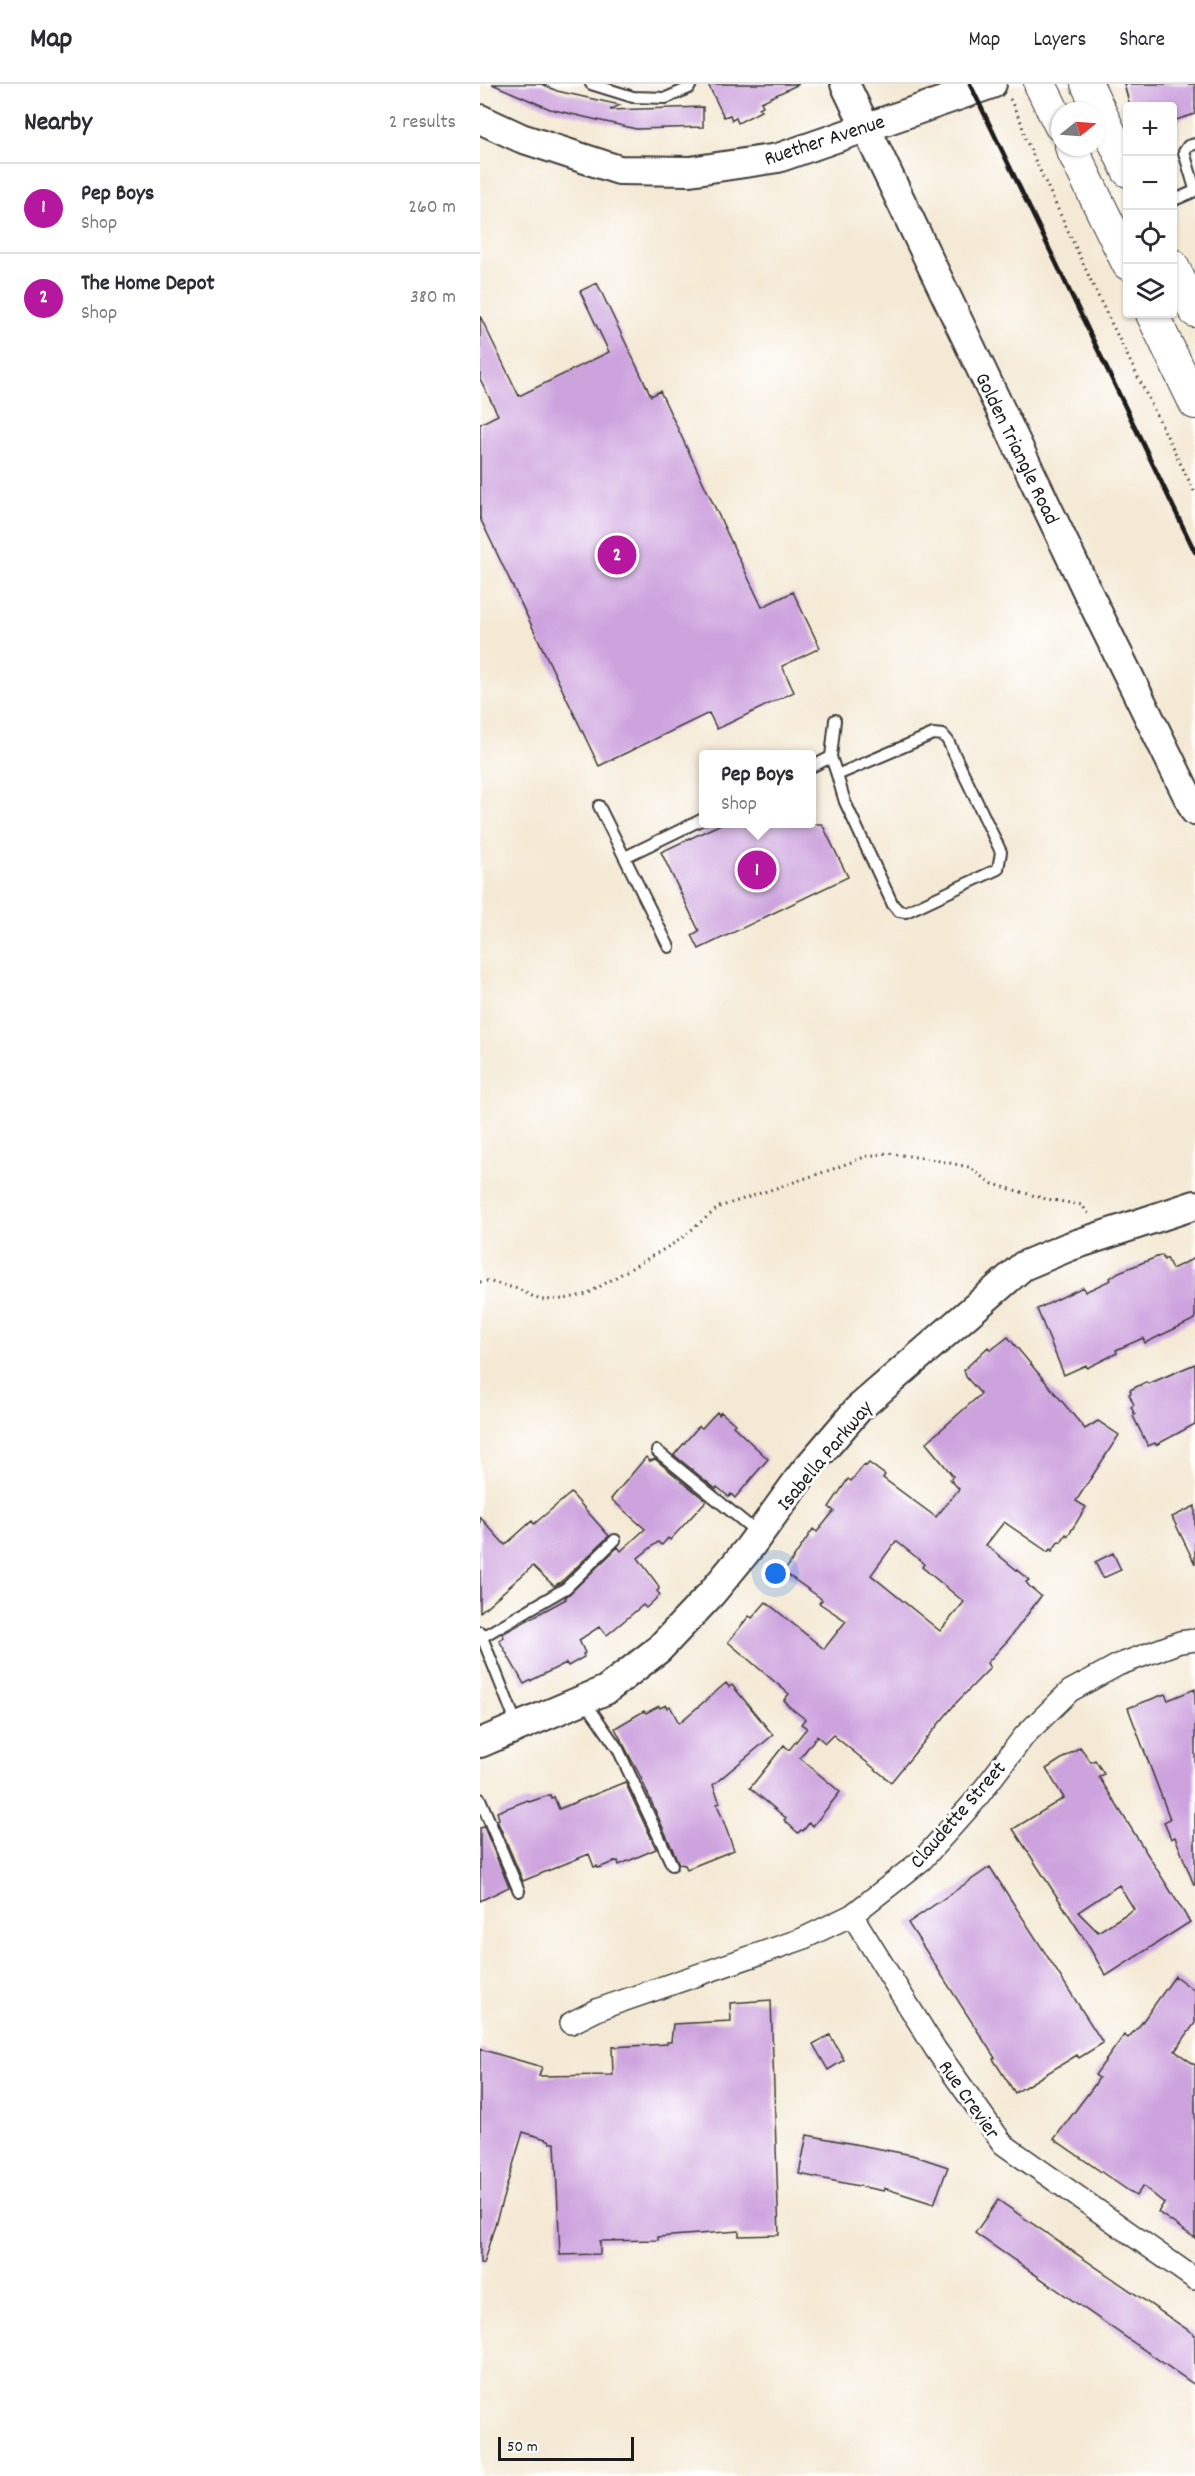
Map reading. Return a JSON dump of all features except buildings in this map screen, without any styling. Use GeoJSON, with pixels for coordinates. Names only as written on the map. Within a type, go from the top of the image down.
{"type":"FeatureCollection","features":[{"type":"Feature","properties":{"kind":"main road"},"geometry":{"type":"LineString","coordinates":[[1040,84],[1051,107]]}},
{"type":"Feature","properties":{"kind":"main road"},"geometry":{"type":"LineString","coordinates":[[1087,84],[1123,160]]}},
{"type":"Feature","properties":{"kind":"main road"},"geometry":{"type":"LineString","coordinates":[[1075,156],[1123,254]]}},
{"type":"Feature","properties":{"kind":"main road"},"geometry":{"type":"LineString","coordinates":[[1177,274],[1195,312]]}},
{"type":"Feature","properties":{"kind":"main road"},"geometry":{"type":"LineString","coordinates":[[1154,318],[1195,403]]}},
{"type":"Feature","properties":{"kind":"street","name":"Golden Triangle Road"},"geometry":{"type":"LineString","coordinates":[[845,84],[1077,572],[1195,811]]}},
{"type":"Feature","properties":{"kind":"street","name":"Ruether Avenue"},"geometry":{"type":"LineString","coordinates":[[480,119],[520,138],[619,170],[690,171],[778,158],[866,127],[1000,89]]}},
{"type":"Feature","properties":{"kind":"street","name":"Isabella Parkway"},"geometry":{"type":"LineString","coordinates":[[480,1743],[606,1690],[659,1649],[711,1594],[804,1472],[858,1409],[1023,1266],[1068,1247],[1195,1205]]}},
{"type":"Feature","properties":{"kind":"street","name":"Claudette Street"},"geometry":{"type":"LineString","coordinates":[[571,2023],[599,2008],[802,1939],[852,1915],[922,1860],[973,1803],[1025,1735],[1070,1691],[1118,1665],[1180,1642],[1195,1640]]}},
{"type":"Feature","properties":{"kind":"street","name":"Rue Crevier"},"geometry":{"type":"LineString","coordinates":[[852,1915],[936,2050],[1003,2144],[1195,2279]]}},
{"type":"Feature","properties":{"kind":"lane"},"geometry":{"type":"LineString","coordinates":[[591,84],[633,96],[647,92],[666,98],[689,88],[691,84]]}},
{"type":"Feature","properties":{"kind":"lane"},"geometry":{"type":"LineString","coordinates":[[1177,199],[1195,190],[1184,152],[1188,146],[1195,144]]}},
{"type":"Feature","properties":{"kind":"lane"},"geometry":{"type":"LineString","coordinates":[[835,720],[831,757],[845,802],[893,905],[899,911],[906,912],[998,869],[1001,852],[948,741],[942,735],[933,734],[837,776]]}},
{"type":"Feature","properties":{"kind":"lane"},"geometry":{"type":"LineString","coordinates":[[816,764],[831,757]]}},
{"type":"Feature","properties":{"kind":"lane"},"geometry":{"type":"LineString","coordinates":[[599,806],[669,947]]}},
{"type":"Feature","properties":{"kind":"lane"},"geometry":{"type":"LineString","coordinates":[[625,857],[699,821]]}},
{"type":"Feature","properties":{"kind":"lane"},"geometry":{"type":"LineString","coordinates":[[657,1451],[759,1534]]}},
{"type":"Feature","properties":{"kind":"lane"},"geometry":{"type":"LineString","coordinates":[[518,1728],[481,1634],[566,1588],[615,1540]]}},
{"type":"Feature","properties":{"kind":"lane"},"geometry":{"type":"LineString","coordinates":[[584,1700],[618,1749],[672,1865]]}},
{"type":"Feature","properties":{"kind":"lane"},"geometry":{"type":"LineString","coordinates":[[480,1798],[519,1891]]}},
{"type":"Feature","properties":{"kind":"path"},"geometry":{"type":"LineString","coordinates":[[1000,89],[1021,122],[1026,140],[1098,296],[1195,493]]}},
{"type":"Feature","properties":{"kind":"path"},"geometry":{"type":"LineString","coordinates":[[480,1282],[487,1281],[518,1289],[540,1300],[564,1299],[586,1294],[678,1241],[719,1207],[867,1156],[888,1153],[969,1167],[993,1184],[1046,1199],[1082,1205],[1104,1235]]}},
{"type":"Feature","properties":{"kind":"railway"},"geometry":{"type":"LineString","coordinates":[[970,84],[1195,552]]}},
{"type":"Feature","properties":{"kind":"place","name":"The Home Depot"},"geometry":{"type":"Point","coordinates":[617,555]}},
{"type":"Feature","properties":{"kind":"place","name":"Pep Boys"},"geometry":{"type":"Point","coordinates":[757,870]}}]}
